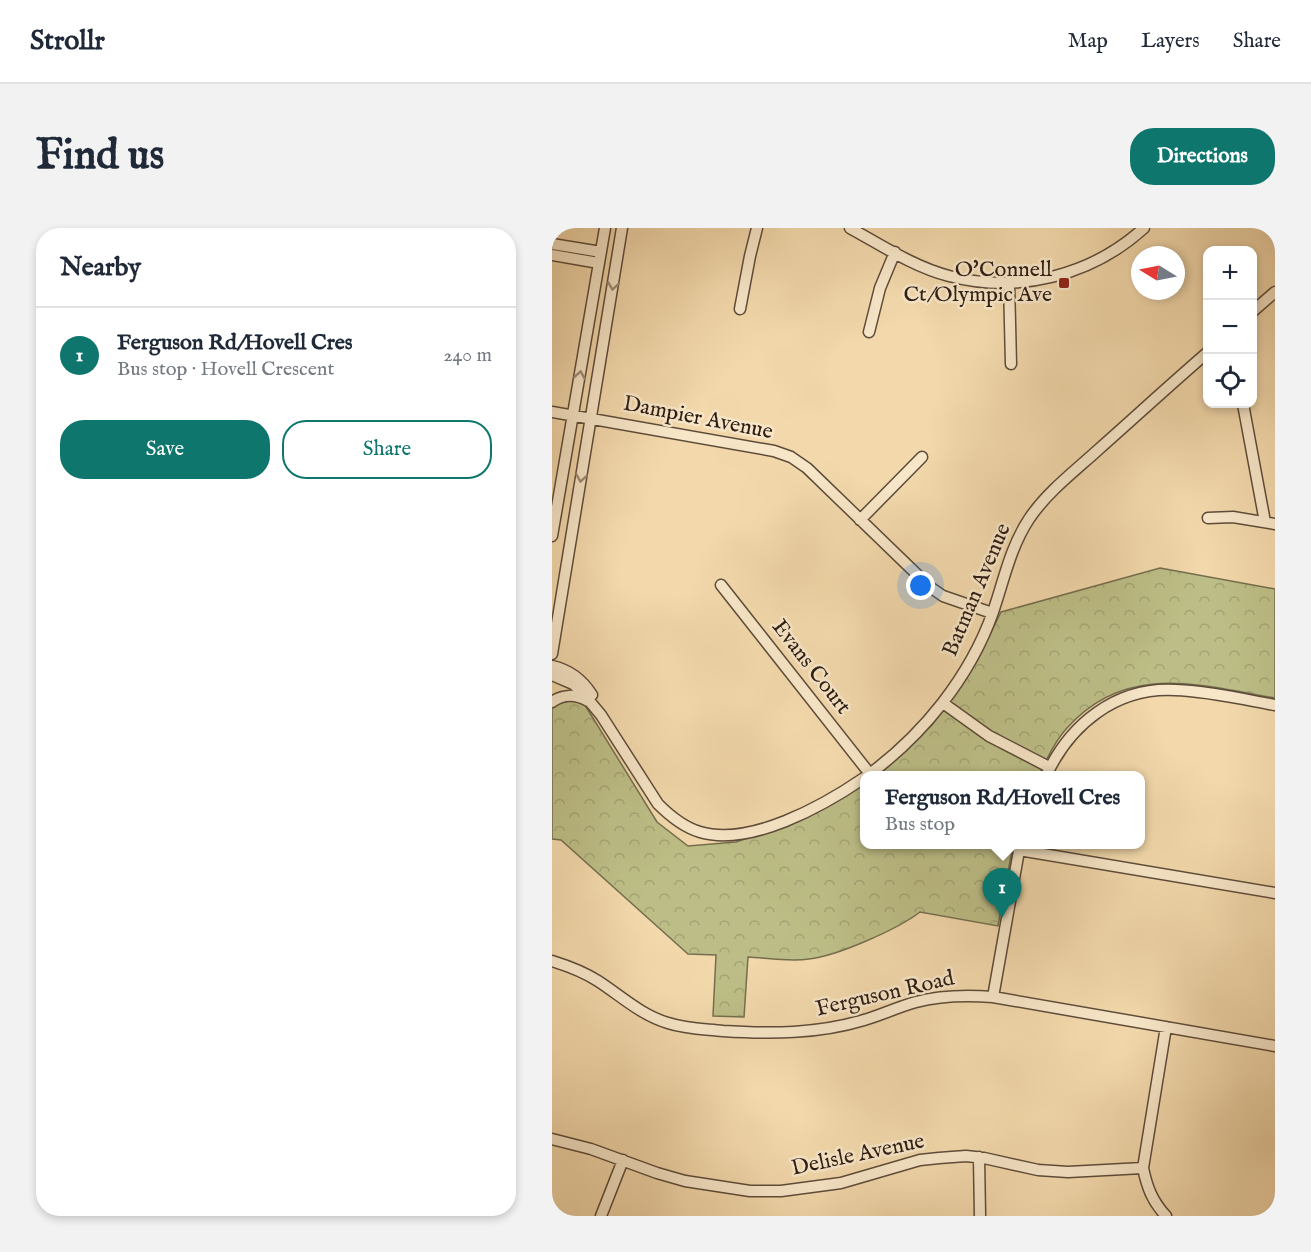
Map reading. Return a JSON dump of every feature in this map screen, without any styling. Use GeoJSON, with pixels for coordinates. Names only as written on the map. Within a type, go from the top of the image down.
{"type":"FeatureCollection","features":[{"type":"Feature","properties":{"kind":"street"},"geometry":{"type":"LineString","coordinates":[[552,536],[605,228]]}},
{"type":"Feature","properties":{"kind":"street"},"geometry":{"type":"LineString","coordinates":[[552,654],[622,228]]}},
{"type":"Feature","properties":{"kind":"street"},"geometry":{"type":"LineString","coordinates":[[740,309],[757,228]]}},
{"type":"Feature","properties":{"kind":"street"},"geometry":{"type":"LineString","coordinates":[[850,228],[947,276],[980,282],[1009,283],[1052,278],[1086,266],[1114,253],[1144,228]]}},
{"type":"Feature","properties":{"kind":"street"},"geometry":{"type":"LineString","coordinates":[[552,244],[600,258]]}},
{"type":"Feature","properties":{"kind":"street"},"geometry":{"type":"LineString","coordinates":[[869,332],[880,288],[895,252]]}},
{"type":"Feature","properties":{"kind":"street"},"geometry":{"type":"LineString","coordinates":[[552,255],[617,260]]}},
{"type":"Feature","properties":{"kind":"street"},"geometry":{"type":"LineString","coordinates":[[1009,283],[1011,364]]}},
{"type":"Feature","properties":{"kind":"street"},"geometry":{"type":"LineString","coordinates":[[1257,308],[1275,292]]}},
{"type":"Feature","properties":{"kind":"street","name":"Batman Avenue"},"geometry":{"type":"LineString","coordinates":[[873,771],[916,733],[943,703],[970,660],[992,613],[1016,539],[1031,516],[1066,478],[1206,354]]}},
{"type":"Feature","properties":{"kind":"street"},"geometry":{"type":"LineString","coordinates":[[1208,518],[1233,517],[1270,523],[1244,408]]}},
{"type":"Feature","properties":{"kind":"street","name":"Dampier Avenue"},"geometry":{"type":"LineString","coordinates":[[552,412],[774,451],[791,457],[807,468],[930,587],[942,596],[992,613]]}},
{"type":"Feature","properties":{"kind":"street"},"geometry":{"type":"LineString","coordinates":[[860,520],[922,457]]}},
{"type":"Feature","properties":{"kind":"street","name":"Evans Court"},"geometry":{"type":"LineString","coordinates":[[721,585],[863,771]]}},
{"type":"Feature","properties":{"kind":"street","name":"Batman Avenue"},"geometry":{"type":"LineString","coordinates":[[552,666],[567,671],[581,680],[601,715]]}},
{"type":"Feature","properties":{"kind":"street","name":"Batman Avenue"},"geometry":{"type":"LineString","coordinates":[[552,675],[577,687],[593,705],[658,804],[670,816],[699,832],[733,835],[774,825],[830,799],[860,780]]}},
{"type":"Feature","properties":{"kind":"street"},"geometry":{"type":"LineString","coordinates":[[943,703],[989,736],[1048,771],[1061,747],[1086,719],[1119,699],[1136,694],[1157,690],[1191,691],[1275,705]]}},
{"type":"Feature","properties":{"kind":"street"},"geometry":{"type":"LineString","coordinates":[[552,702],[562,696],[573,696],[584,698],[593,705]]}},
{"type":"Feature","properties":{"kind":"street"},"geometry":{"type":"LineString","coordinates":[[993,997],[1019,849]]}},
{"type":"Feature","properties":{"kind":"street"},"geometry":{"type":"LineString","coordinates":[[1030,849],[1275,893]]}},
{"type":"Feature","properties":{"kind":"street","name":"Ferguson Road"},"geometry":{"type":"LineString","coordinates":[[552,961],[573,968],[596,980],[641,1012],[668,1023],[695,1029],[778,1033],[811,1030],[865,1020],[915,1002],[968,995],[993,997],[1275,1046]]}},
{"type":"Feature","properties":{"kind":"street"},"geometry":{"type":"LineString","coordinates":[[1166,1027],[1143,1168],[1153,1200],[1166,1216]]}},
{"type":"Feature","properties":{"kind":"street","name":"Delisle Avenue"},"geometry":{"type":"LineString","coordinates":[[552,1139],[685,1181],[750,1191],[782,1191],[841,1183],[920,1160],[966,1156],[1038,1170],[1068,1173],[1143,1168]]}},
{"type":"Feature","properties":{"kind":"street"},"geometry":{"type":"LineString","coordinates":[[979,1157],[980,1216]]}},
{"type":"Feature","properties":{"kind":"street"},"geometry":{"type":"LineString","coordinates":[[601,1216],[623,1160]]}},
{"type":"Feature","properties":{"kind":"green space"},"geometry":{"type":"Polygon","coordinates":[[[1160,568],[1275,589],[1275,698],[1192,684],[1165,683],[1139,686],[1114,694],[1090,707],[1063,733],[1051,750],[1041,771],[883,771],[932,725],[977,661],[1001,612],[1160,568]]]}},
{"type":"Feature","properties":{"kind":"green space"},"geometry":{"type":"Polygon","coordinates":[[[575,700],[584,704],[657,822],[688,846],[736,842],[816,813],[860,786],[860,849],[1012,849],[998,926],[920,912],[867,941],[821,957],[779,960],[748,957],[744,1017],[713,1016],[716,955],[688,954],[561,840],[552,839],[552,708],[558,703],[575,700]]]}},
{"type":"Feature","properties":{"kind":"place","name":"O'Connell Ct/Olympic Ave"},"geometry":{"type":"Point","coordinates":[1064,283]}},
{"type":"Feature","properties":{"kind":"place","name":"Ferguson Rd/Hovell Cres"},"geometry":{"type":"Point","coordinates":[1002,918]}}]}
